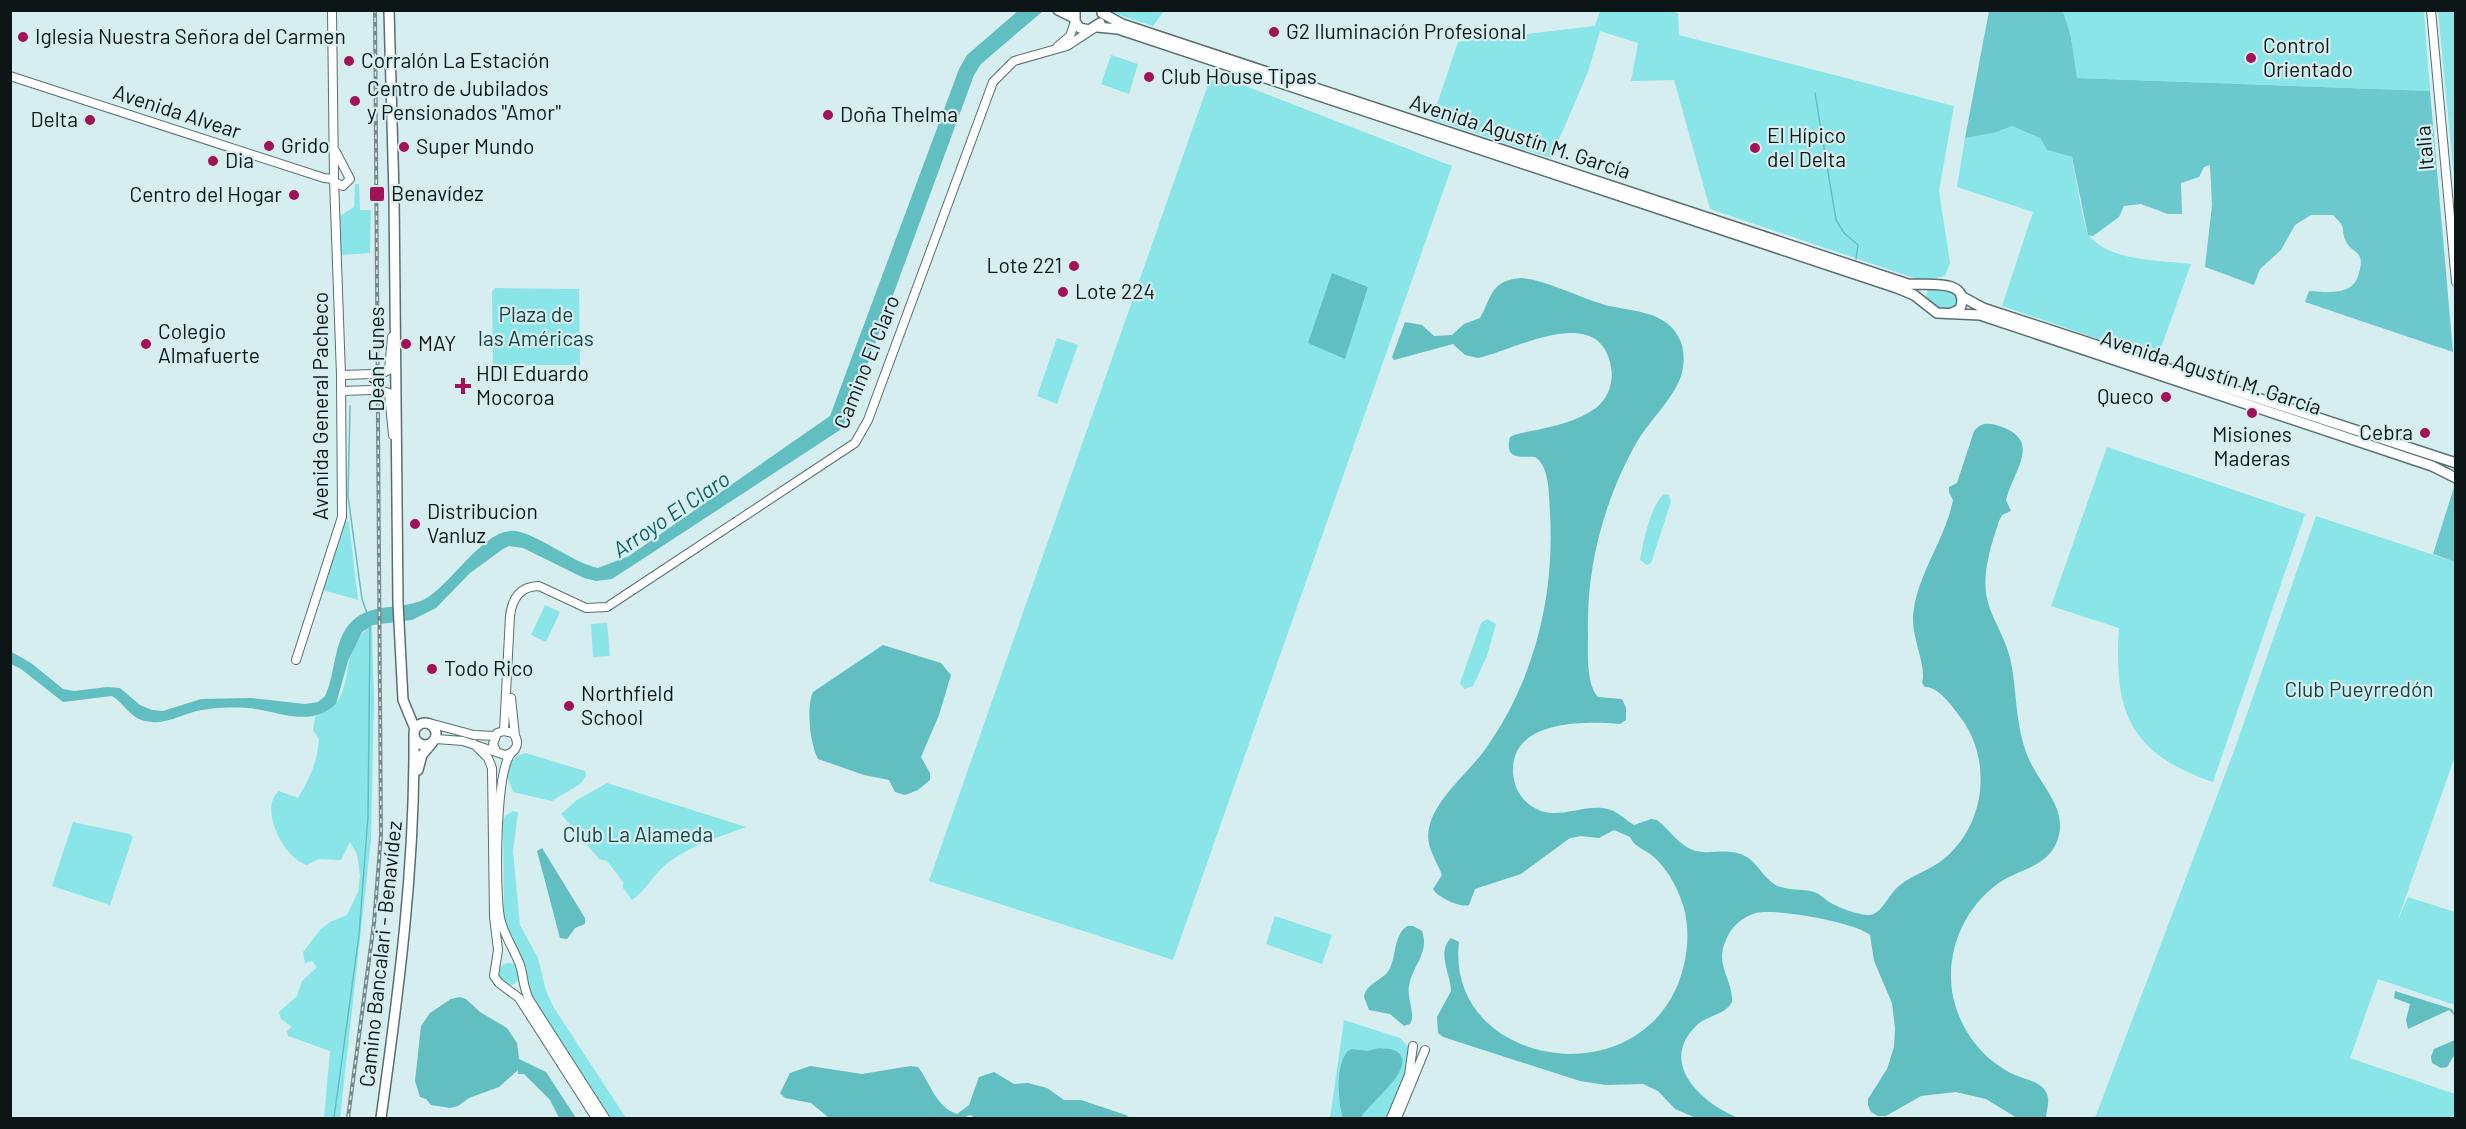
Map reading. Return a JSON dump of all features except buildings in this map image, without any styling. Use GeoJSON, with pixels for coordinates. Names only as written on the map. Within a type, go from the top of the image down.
{"type":"FeatureCollection","features":[{"type":"Feature","properties":{"kind":"main road","name":"Avenida Agustín M. García"},"geometry":{"type":"LineString","coordinates":[[1058,10],[1074,17],[1080,28],[1118,29],[1897,288],[1921,300]]}},
{"type":"Feature","properties":{"kind":"main road","name":"Avenida Agustín M. García"},"geometry":{"type":"LineString","coordinates":[[1101,12],[1132,27],[1908,284],[1929,285]]}},
{"type":"Feature","properties":{"kind":"main road"},"geometry":{"type":"LineString","coordinates":[[1095,28],[1101,12]]}},
{"type":"Feature","properties":{"kind":"main road","name":"Deán Funes"},"geometry":{"type":"LineString","coordinates":[[389,15],[396,332],[398,603],[404,706],[414,732]]}},
{"type":"Feature","properties":{"kind":"main road"},"geometry":{"type":"LineString","coordinates":[[1929,285],[1949,285],[1961,296],[1960,309],[1952,313],[1937,313],[1921,300],[1923,290],[1929,285]]}},
{"type":"Feature","properties":{"kind":"main road","name":"Avenida Agustín M. García"},"geometry":{"type":"LineString","coordinates":[[1961,296],[1983,308],[2456,464]]}},
{"type":"Feature","properties":{"kind":"main road","name":"Avenida Agustín M. García"},"geometry":{"type":"LineString","coordinates":[[1952,313],[1980,315],[2422,462],[2456,478]]}},
{"type":"Feature","properties":{"kind":"main road"},"geometry":{"type":"LineString","coordinates":[[404,706],[412,718],[426,723],[435,728],[434,741],[426,746],[420,744],[414,732],[426,723]]}},
{"type":"Feature","properties":{"kind":"main road","name":"Camino Bancalari - Benavídez"},"geometry":{"type":"LineString","coordinates":[[381,1119],[407,916],[415,793],[414,732]]}},
{"type":"Feature","properties":{"kind":"main road","name":"Camino Bancalari - Benavídez"},"geometry":{"type":"LineString","coordinates":[[415,793],[420,760],[434,741]]}},
{"type":"Feature","properties":{"kind":"street","name":"Avenida General Pacheco"},"geometry":{"type":"LineString","coordinates":[[296,660],[341,524],[342,375],[334,179],[332,10]]}},
{"type":"Feature","properties":{"kind":"street","name":"Italia"},"geometry":{"type":"LineString","coordinates":[[2431,10],[2456,282]]}},
{"type":"Feature","properties":{"kind":"street"},"geometry":{"type":"LineString","coordinates":[[1055,48],[1070,36],[1074,17]]}},
{"type":"Feature","properties":{"kind":"street","name":"Camino El Claro"},"geometry":{"type":"LineString","coordinates":[[504,730],[511,607],[522,591],[539,586],[586,608],[596,609],[612,604],[855,443],[868,420],[990,87],[1010,64],[1067,46],[1095,28]]}},
{"type":"Feature","properties":{"kind":"street","name":"Avenida Alvear"},"geometry":{"type":"LineString","coordinates":[[10,76],[324,178],[334,179]]}},
{"type":"Feature","properties":{"kind":"street","name":"Avenida General Pacheco"},"geometry":{"type":"LineString","coordinates":[[335,150],[345,170]]}},
{"type":"Feature","properties":{"kind":"street"},"geometry":{"type":"LineString","coordinates":[[337,212],[345,186],[350,179],[345,170],[337,171],[334,179],[340,186],[345,186]]}},
{"type":"Feature","properties":{"kind":"street"},"geometry":{"type":"LineString","coordinates":[[342,375],[377,374],[389,370],[392,335],[396,332]]}},
{"type":"Feature","properties":{"kind":"street"},"geometry":{"type":"LineString","coordinates":[[341,391],[376,390],[389,393],[396,452]]}},
{"type":"Feature","properties":{"kind":"street","name":"Camino El Claro"},"geometry":{"type":"LineString","coordinates":[[508,679],[515,736]]}},
{"type":"Feature","properties":{"kind":"street"},"geometry":{"type":"LineString","coordinates":[[426,723],[474,735],[495,736],[504,730],[515,736],[516,747],[502,770],[498,902],[502,926],[517,958],[525,992],[537,1015],[605,1119]]}},
{"type":"Feature","properties":{"kind":"street"},"geometry":{"type":"LineString","coordinates":[[495,736],[493,744],[496,751]]}},
{"type":"Feature","properties":{"kind":"street"},"geometry":{"type":"LineString","coordinates":[[434,741],[474,744],[502,754],[511,753]]}},
{"type":"Feature","properties":{"kind":"street"},"geometry":{"type":"LineString","coordinates":[[474,744],[488,758],[492,768],[494,917],[497,962],[494,976],[519,998],[596,1119]]}},
{"type":"Feature","properties":{"kind":"street"},"geometry":{"type":"LineString","coordinates":[[497,962],[507,955],[517,958]]}},
{"type":"Feature","properties":{"kind":"street"},"geometry":{"type":"LineString","coordinates":[[505,987],[517,986],[522,978]]}},
{"type":"Feature","properties":{"kind":"street"},"geometry":{"type":"LineString","coordinates":[[1391,1119],[1409,1075],[1413,1046]]}},
{"type":"Feature","properties":{"kind":"street"},"geometry":{"type":"LineString","coordinates":[[1396,1119],[1425,1050]]}},
{"type":"Feature","properties":{"kind":"green space"},"geometry":{"type":"Polygon","coordinates":[[[1107,11],[1164,11],[1153,26],[1107,11]]]}},
{"type":"Feature","properties":{"kind":"green space"},"geometry":{"type":"Polygon","coordinates":[[[1600,11],[1671,11],[1678,13],[1679,35],[1954,106],[1939,191],[1950,263],[1945,276],[1923,281],[1710,209],[1674,80],[1631,81],[1638,43],[1600,31],[1588,72],[1551,158],[1432,119],[1458,42],[1595,26],[1600,11]]]}},
{"type":"Feature","properties":{"kind":"green space","name":"Control Orientado"},"geometry":{"type":"Polygon","coordinates":[[[2063,11],[2424,11],[2430,91],[2077,78],[2071,37],[2063,11]]]}},
{"type":"Feature","properties":{"kind":"green space"},"geometry":{"type":"Polygon","coordinates":[[[2438,11],[2455,11],[2455,193],[2454,178],[2438,11]]]}},
{"type":"Feature","properties":{"kind":"green space"},"geometry":{"type":"Polygon","coordinates":[[[1111,55],[1138,64],[1129,94],[1101,84],[1111,55]]]}},
{"type":"Feature","properties":{"kind":"green space"},"geometry":{"type":"Polygon","coordinates":[[[1212,73],[1452,166],[1173,960],[929,881],[1212,73]]]}},
{"type":"Feature","properties":{"kind":"green space"},"geometry":{"type":"Polygon","coordinates":[[[2012,126],[2040,138],[2047,150],[2072,157],[2086,229],[2097,243],[2121,255],[2191,264],[2157,359],[2002,306],[2033,212],[1957,187],[1965,138],[1994,133],[2012,126]]]}},
{"type":"Feature","properties":{"kind":"green space"},"geometry":{"type":"Polygon","coordinates":[[[355,184],[359,184],[360,210],[371,210],[370,253],[341,255],[340,216],[354,207],[355,184]]]}},
{"type":"Feature","properties":{"kind":"green space"},"geometry":{"type":"Polygon","coordinates":[[[1937,286],[1955,293],[1958,300],[1954,309],[1942,311],[1925,300],[1928,289],[1937,286]]]}},
{"type":"Feature","properties":{"kind":"green space","name":"Plaza de las Américas"},"geometry":{"type":"Polygon","coordinates":[[[495,288],[579,289],[580,365],[493,365],[492,292],[495,288]]]}},
{"type":"Feature","properties":{"kind":"green space"},"geometry":{"type":"Polygon","coordinates":[[[1057,338],[1078,345],[1057,404],[1037,396],[1057,338]]]}},
{"type":"Feature","properties":{"kind":"green space"},"geometry":{"type":"Polygon","coordinates":[[[2107,447],[2305,514],[2213,782],[2185,771],[2163,758],[2146,743],[2133,726],[2124,707],[2120,684],[2119,628],[2051,606],[2107,447]]]}},
{"type":"Feature","properties":{"kind":"green space"},"geometry":{"type":"Polygon","coordinates":[[[1665,494],[1669,495],[1671,502],[1651,563],[1647,565],[1640,560],[1646,534],[1656,505],[1665,494]]]}},
{"type":"Feature","properties":{"kind":"green space","name":"Club Pueyrredón"},"geometry":{"type":"Polygon","coordinates":[[[2316,516],[2455,562],[2455,756],[2397,922],[2408,897],[2455,912],[2455,1005],[2378,979],[2350,1058],[2455,1094],[2455,1118],[2095,1118],[2234,751],[2316,516]]]}},
{"type":"Feature","properties":{"kind":"green space"},"geometry":{"type":"Polygon","coordinates":[[[344,521],[349,522],[358,600],[323,590],[344,521]]]}},
{"type":"Feature","properties":{"kind":"green space"},"geometry":{"type":"Polygon","coordinates":[[[545,605],[560,612],[546,642],[531,635],[545,605]]]}},
{"type":"Feature","properties":{"kind":"green space"},"geometry":{"type":"Polygon","coordinates":[[[1487,619],[1496,624],[1487,656],[1473,686],[1464,689],[1460,683],[1481,623],[1487,619]]]}},
{"type":"Feature","properties":{"kind":"green space"},"geometry":{"type":"Polygon","coordinates":[[[607,623],[610,656],[593,657],[591,624],[607,623]]]}},
{"type":"Feature","properties":{"kind":"green space"},"geometry":{"type":"Polygon","coordinates":[[[372,626],[374,702],[371,840],[340,1118],[324,1118],[330,1051],[288,1036],[287,1031],[292,1027],[281,1019],[279,1012],[297,996],[302,981],[317,967],[312,961],[305,963],[303,952],[320,930],[330,922],[347,915],[358,892],[360,876],[357,854],[350,842],[341,860],[318,859],[307,865],[298,861],[282,843],[276,832],[271,809],[273,799],[279,791],[298,798],[302,791],[317,756],[319,739],[313,730],[315,717],[335,705],[341,696],[355,643],[372,626]]]}},
{"type":"Feature","properties":{"kind":"green space"},"geometry":{"type":"Polygon","coordinates":[[[526,753],[585,771],[586,776],[580,784],[552,801],[513,792],[507,775],[509,763],[519,755],[526,753]]]}},
{"type":"Feature","properties":{"kind":"green space","name":"Club La Alameda"},"geometry":{"type":"Polygon","coordinates":[[[607,783],[746,827],[701,844],[670,861],[632,900],[623,888],[623,882],[607,861],[599,859],[561,814],[577,800],[607,783]]]}},
{"type":"Feature","properties":{"kind":"green space"},"geometry":{"type":"Polygon","coordinates":[[[513,811],[518,812],[513,851],[520,925],[538,958],[546,991],[554,1008],[626,1118],[608,1118],[531,998],[504,924],[503,821],[505,816],[513,811]]]}},
{"type":"Feature","properties":{"kind":"green space"},"geometry":{"type":"Polygon","coordinates":[[[73,822],[129,834],[133,837],[110,905],[52,886],[73,822]]]}},
{"type":"Feature","properties":{"kind":"green space"},"geometry":{"type":"Polygon","coordinates":[[[1275,916],[1332,935],[1322,964],[1266,944],[1275,916]]]}},
{"type":"Feature","properties":{"kind":"green space"},"geometry":{"type":"Polygon","coordinates":[[[509,963],[517,966],[520,974],[517,982],[509,985],[501,982],[498,974],[501,966],[509,963]]]}},
{"type":"Feature","properties":{"kind":"green space"},"geometry":{"type":"Polygon","coordinates":[[[1344,1020],[1400,1038],[1412,1050],[1405,1078],[1388,1118],[1330,1118],[1344,1020]]]}},
{"type":"Feature","properties":{"kind":"shaded area","name":"Arroyo El Claro"},"geometry":{"type":"Polygon","coordinates":[[[1018,11],[1043,11],[981,64],[974,75],[847,420],[840,430],[612,579],[596,581],[584,578],[523,548],[509,546],[470,573],[436,608],[412,620],[373,625],[362,632],[348,661],[336,704],[326,711],[305,717],[259,709],[225,708],[207,709],[160,722],[145,721],[131,714],[112,696],[63,702],[21,669],[11,664],[10,651],[31,663],[63,689],[74,691],[107,687],[120,688],[140,705],[152,710],[163,711],[201,699],[251,698],[305,704],[318,702],[325,696],[329,686],[343,634],[357,617],[372,610],[407,605],[423,600],[445,583],[480,547],[503,532],[524,533],[598,568],[629,556],[830,416],[959,69],[967,55],[1018,11]]]}},
{"type":"Feature","properties":{"kind":"shaded area"},"geometry":{"type":"Polygon","coordinates":[[[1989,11],[2063,11],[2071,37],[2077,78],[2430,91],[2453,352],[2305,302],[2309,291],[2344,290],[2355,282],[2358,276],[2360,257],[2348,245],[2342,227],[2333,215],[2311,215],[2295,225],[2281,250],[2260,269],[2254,285],[2205,267],[2212,205],[2210,165],[2204,167],[2199,177],[2181,183],[2182,214],[2168,214],[2141,204],[2124,206],[2119,217],[2093,236],[2088,235],[2072,157],[2047,150],[2040,138],[2012,126],[1994,133],[1965,138],[1989,11]]]}},
{"type":"Feature","properties":{"kind":"shaded area"},"geometry":{"type":"Polygon","coordinates":[[[1332,273],[1368,287],[1345,359],[1308,343],[1332,273]]]}},
{"type":"Feature","properties":{"kind":"shaded area"},"geometry":{"type":"Polygon","coordinates":[[[1520,278],[1539,282],[1602,304],[1654,316],[1671,327],[1678,336],[1684,361],[1681,376],[1673,393],[1638,440],[1626,463],[1607,510],[1594,559],[1588,610],[1588,659],[1591,684],[1598,697],[1622,699],[1626,708],[1626,720],[1620,724],[1570,724],[1536,733],[1523,743],[1515,756],[1513,773],[1519,793],[1533,807],[1552,813],[1601,808],[1614,811],[1634,825],[1651,819],[1657,820],[1690,849],[1702,852],[1739,853],[1753,862],[1774,884],[1784,888],[1814,892],[1830,903],[1859,914],[1872,915],[1881,909],[1895,889],[1945,858],[1959,844],[1976,809],[1980,791],[1977,753],[1971,735],[1954,708],[1940,693],[1925,687],[1922,683],[1923,669],[1913,617],[1919,587],[1949,515],[1953,500],[1949,487],[1957,483],[1974,431],[1983,425],[1992,424],[2012,432],[2020,439],[2023,447],[2022,457],[2006,500],[2011,511],[2002,515],[1999,521],[1987,565],[1985,587],[1990,609],[2011,660],[2024,746],[2032,766],[2050,794],[2059,814],[2059,835],[2056,845],[2045,859],[2005,879],[1980,900],[1962,927],[1956,942],[1951,974],[1955,1005],[1973,1041],[1982,1052],[2003,1069],[2043,1088],[2048,1099],[2046,1118],[2017,1118],[1986,1099],[1956,1092],[1921,1096],[1886,1116],[1878,1116],[1871,1112],[1868,1099],[1887,1069],[1894,1047],[1895,1029],[1892,1003],[1874,961],[1870,935],[1849,925],[1796,914],[1756,913],[1746,917],[1734,927],[1726,940],[1722,957],[1732,1002],[1725,1010],[1698,1024],[1686,1039],[1681,1053],[1683,1067],[1698,1092],[1738,1118],[1696,1118],[1675,1109],[1658,1091],[1643,1084],[1606,1085],[1580,1081],[1443,1037],[1438,1033],[1437,1017],[1451,991],[1444,957],[1451,938],[1459,942],[1462,983],[1481,1016],[1510,1039],[1546,1052],[1584,1053],[1622,1043],[1655,1020],[1678,984],[1687,948],[1685,912],[1669,875],[1654,857],[1637,846],[1630,837],[1614,830],[1599,838],[1581,836],[1570,838],[1521,874],[1475,889],[1469,905],[1449,901],[1433,889],[1442,875],[1428,841],[1432,817],[1445,797],[1484,751],[1516,697],[1538,638],[1544,607],[1551,545],[1548,482],[1544,467],[1535,457],[1519,457],[1512,454],[1509,450],[1510,437],[1565,423],[1589,413],[1607,395],[1612,373],[1604,347],[1591,337],[1574,333],[1533,340],[1478,358],[1465,355],[1453,344],[1394,360],[1392,357],[1405,322],[1422,325],[1434,336],[1452,335],[1464,324],[1480,318],[1497,286],[1520,278]]]}},
{"type":"Feature","properties":{"kind":"shaded area"},"geometry":{"type":"Polygon","coordinates":[[[2454,487],[2456,488],[2455,562],[2433,554],[2454,487]]]}},
{"type":"Feature","properties":{"kind":"shaded area"},"geometry":{"type":"Polygon","coordinates":[[[883,645],[941,663],[951,675],[939,715],[921,757],[930,773],[930,780],[918,790],[905,795],[895,792],[889,780],[864,775],[818,759],[811,735],[809,716],[813,692],[883,645]]]}},
{"type":"Feature","properties":{"kind":"shaded area"},"geometry":{"type":"Polygon","coordinates":[[[542,848],[585,918],[585,924],[575,928],[567,939],[560,938],[537,851],[542,848]]]}},
{"type":"Feature","properties":{"kind":"shaded area"},"geometry":{"type":"Polygon","coordinates":[[[1407,926],[1413,926],[1422,931],[1424,946],[1409,986],[1412,1019],[1410,1024],[1404,1026],[1390,1014],[1369,1010],[1364,997],[1368,988],[1389,970],[1399,935],[1407,926]]]}},
{"type":"Feature","properties":{"kind":"shaded area"},"geometry":{"type":"Polygon","coordinates":[[[2395,991],[2452,1009],[2455,1016],[2449,1010],[2408,1029],[2406,1020],[2410,1004],[2394,998],[2395,991]]]}},
{"type":"Feature","properties":{"kind":"shaded area"},"geometry":{"type":"Polygon","coordinates":[[[460,997],[507,1028],[517,1043],[519,1059],[546,1072],[576,1118],[559,1118],[550,1100],[524,1074],[518,1074],[518,1070],[499,1087],[469,1098],[458,1106],[450,1108],[431,1105],[426,1099],[420,1097],[415,1081],[421,1026],[430,1013],[451,999],[460,997]]]}},
{"type":"Feature","properties":{"kind":"shaded area"},"geometry":{"type":"Polygon","coordinates":[[[2455,1040],[2455,1054],[2447,1067],[2441,1068],[2432,1063],[2431,1057],[2434,1049],[2455,1040]]]}},
{"type":"Feature","properties":{"kind":"shaded area"},"geometry":{"type":"Polygon","coordinates":[[[1379,1048],[1392,1049],[1401,1056],[1402,1064],[1398,1074],[1361,1118],[1343,1118],[1339,1081],[1342,1062],[1346,1054],[1351,1049],[1368,1051],[1379,1048]]]}},
{"type":"Feature","properties":{"kind":"shaded area"},"geometry":{"type":"Polygon","coordinates":[[[810,1066],[862,1074],[911,1066],[918,1067],[938,1100],[943,1106],[957,1114],[969,1105],[979,1077],[994,1072],[1014,1084],[1028,1083],[1047,1088],[1064,1100],[1081,1100],[1130,1118],[976,1118],[970,1115],[963,1118],[829,1118],[811,1103],[785,1098],[780,1093],[790,1073],[810,1066]]]}},
{"type":"Feature","properties":{"kind":"waterway"},"geometry":{"type":"LineString","coordinates":[[1815,93],[1836,220],[1844,233],[1858,245],[1856,259]]}},
{"type":"Feature","properties":{"kind":"waterway"},"geometry":{"type":"LineString","coordinates":[[350,406],[348,496],[362,599],[367,613]]}},
{"type":"Feature","properties":{"kind":"waterway"},"geometry":{"type":"LineString","coordinates":[[334,1118],[359,935],[368,816],[370,627]]}},
{"type":"Feature","properties":{"kind":"railway"},"geometry":{"type":"LineString","coordinates":[[348,1118],[374,923],[381,835],[375,10]]}},
{"type":"Feature","properties":{"kind":"place","name":"G2 Iluminación Profesional"},"geometry":{"type":"Point","coordinates":[1274,32]}},
{"type":"Feature","properties":{"kind":"place","name":"Iglesia Nuestra Señora del Carmen"},"geometry":{"type":"Point","coordinates":[23,37]}},
{"type":"Feature","properties":{"kind":"place","name":"Control Orientado"},"geometry":{"type":"Point","coordinates":[2251,58]}},
{"type":"Feature","properties":{"kind":"place","name":"Corralón La Estación"},"geometry":{"type":"Point","coordinates":[349,61]}},
{"type":"Feature","properties":{"kind":"place","name":"Club House Tipas"},"geometry":{"type":"Point","coordinates":[1149,77]}},
{"type":"Feature","properties":{"kind":"place","name":"Centro de Jubilados y Pensionados \"Amor\""},"geometry":{"type":"Point","coordinates":[355,101]}},
{"type":"Feature","properties":{"kind":"place","name":"Doña Thelma"},"geometry":{"type":"Point","coordinates":[828,115]}},
{"type":"Feature","properties":{"kind":"place","name":"Delta"},"geometry":{"type":"Point","coordinates":[90,120]}},
{"type":"Feature","properties":{"kind":"place","name":"Grido"},"geometry":{"type":"Point","coordinates":[269,146]}},
{"type":"Feature","properties":{"kind":"place","name":"Super Mundo"},"geometry":{"type":"Point","coordinates":[404,147]}},
{"type":"Feature","properties":{"kind":"place","name":"El Hípico del Delta"},"geometry":{"type":"Point","coordinates":[1755,148]}},
{"type":"Feature","properties":{"kind":"place","name":"Dia"},"geometry":{"type":"Point","coordinates":[213,161]}},
{"type":"Feature","properties":{"kind":"place","name":"Benavídez"},"geometry":{"type":"Point","coordinates":[377,194]}},
{"type":"Feature","properties":{"kind":"place","name":"Centro del Hogar"},"geometry":{"type":"Point","coordinates":[294,195]}},
{"type":"Feature","properties":{"kind":"place","name":"Lote 221"},"geometry":{"type":"Point","coordinates":[1074,266]}},
{"type":"Feature","properties":{"kind":"place","name":"Lote 224"},"geometry":{"type":"Point","coordinates":[1063,292]}},
{"type":"Feature","properties":{"kind":"place","name":"Colegio Almafuerte"},"geometry":{"type":"Point","coordinates":[146,344]}},
{"type":"Feature","properties":{"kind":"place","name":"MAY"},"geometry":{"type":"Point","coordinates":[406,344]}},
{"type":"Feature","properties":{"kind":"place","name":"HDI Eduardo Mocoroa"},"geometry":{"type":"Point","coordinates":[463,386]}},
{"type":"Feature","properties":{"kind":"place","name":"Queco"},"geometry":{"type":"Point","coordinates":[2166,397]}},
{"type":"Feature","properties":{"kind":"place","name":"Misiones Maderas"},"geometry":{"type":"Point","coordinates":[2252,413]}},
{"type":"Feature","properties":{"kind":"place","name":"Cebra"},"geometry":{"type":"Point","coordinates":[2425,433]}},
{"type":"Feature","properties":{"kind":"place","name":"Distribucion Vanluz"},"geometry":{"type":"Point","coordinates":[415,524]}},
{"type":"Feature","properties":{"kind":"place","name":"Todo Rico"},"geometry":{"type":"Point","coordinates":[432,669]}},
{"type":"Feature","properties":{"kind":"place","name":"Northfield School"},"geometry":{"type":"Point","coordinates":[569,706]}}]}
